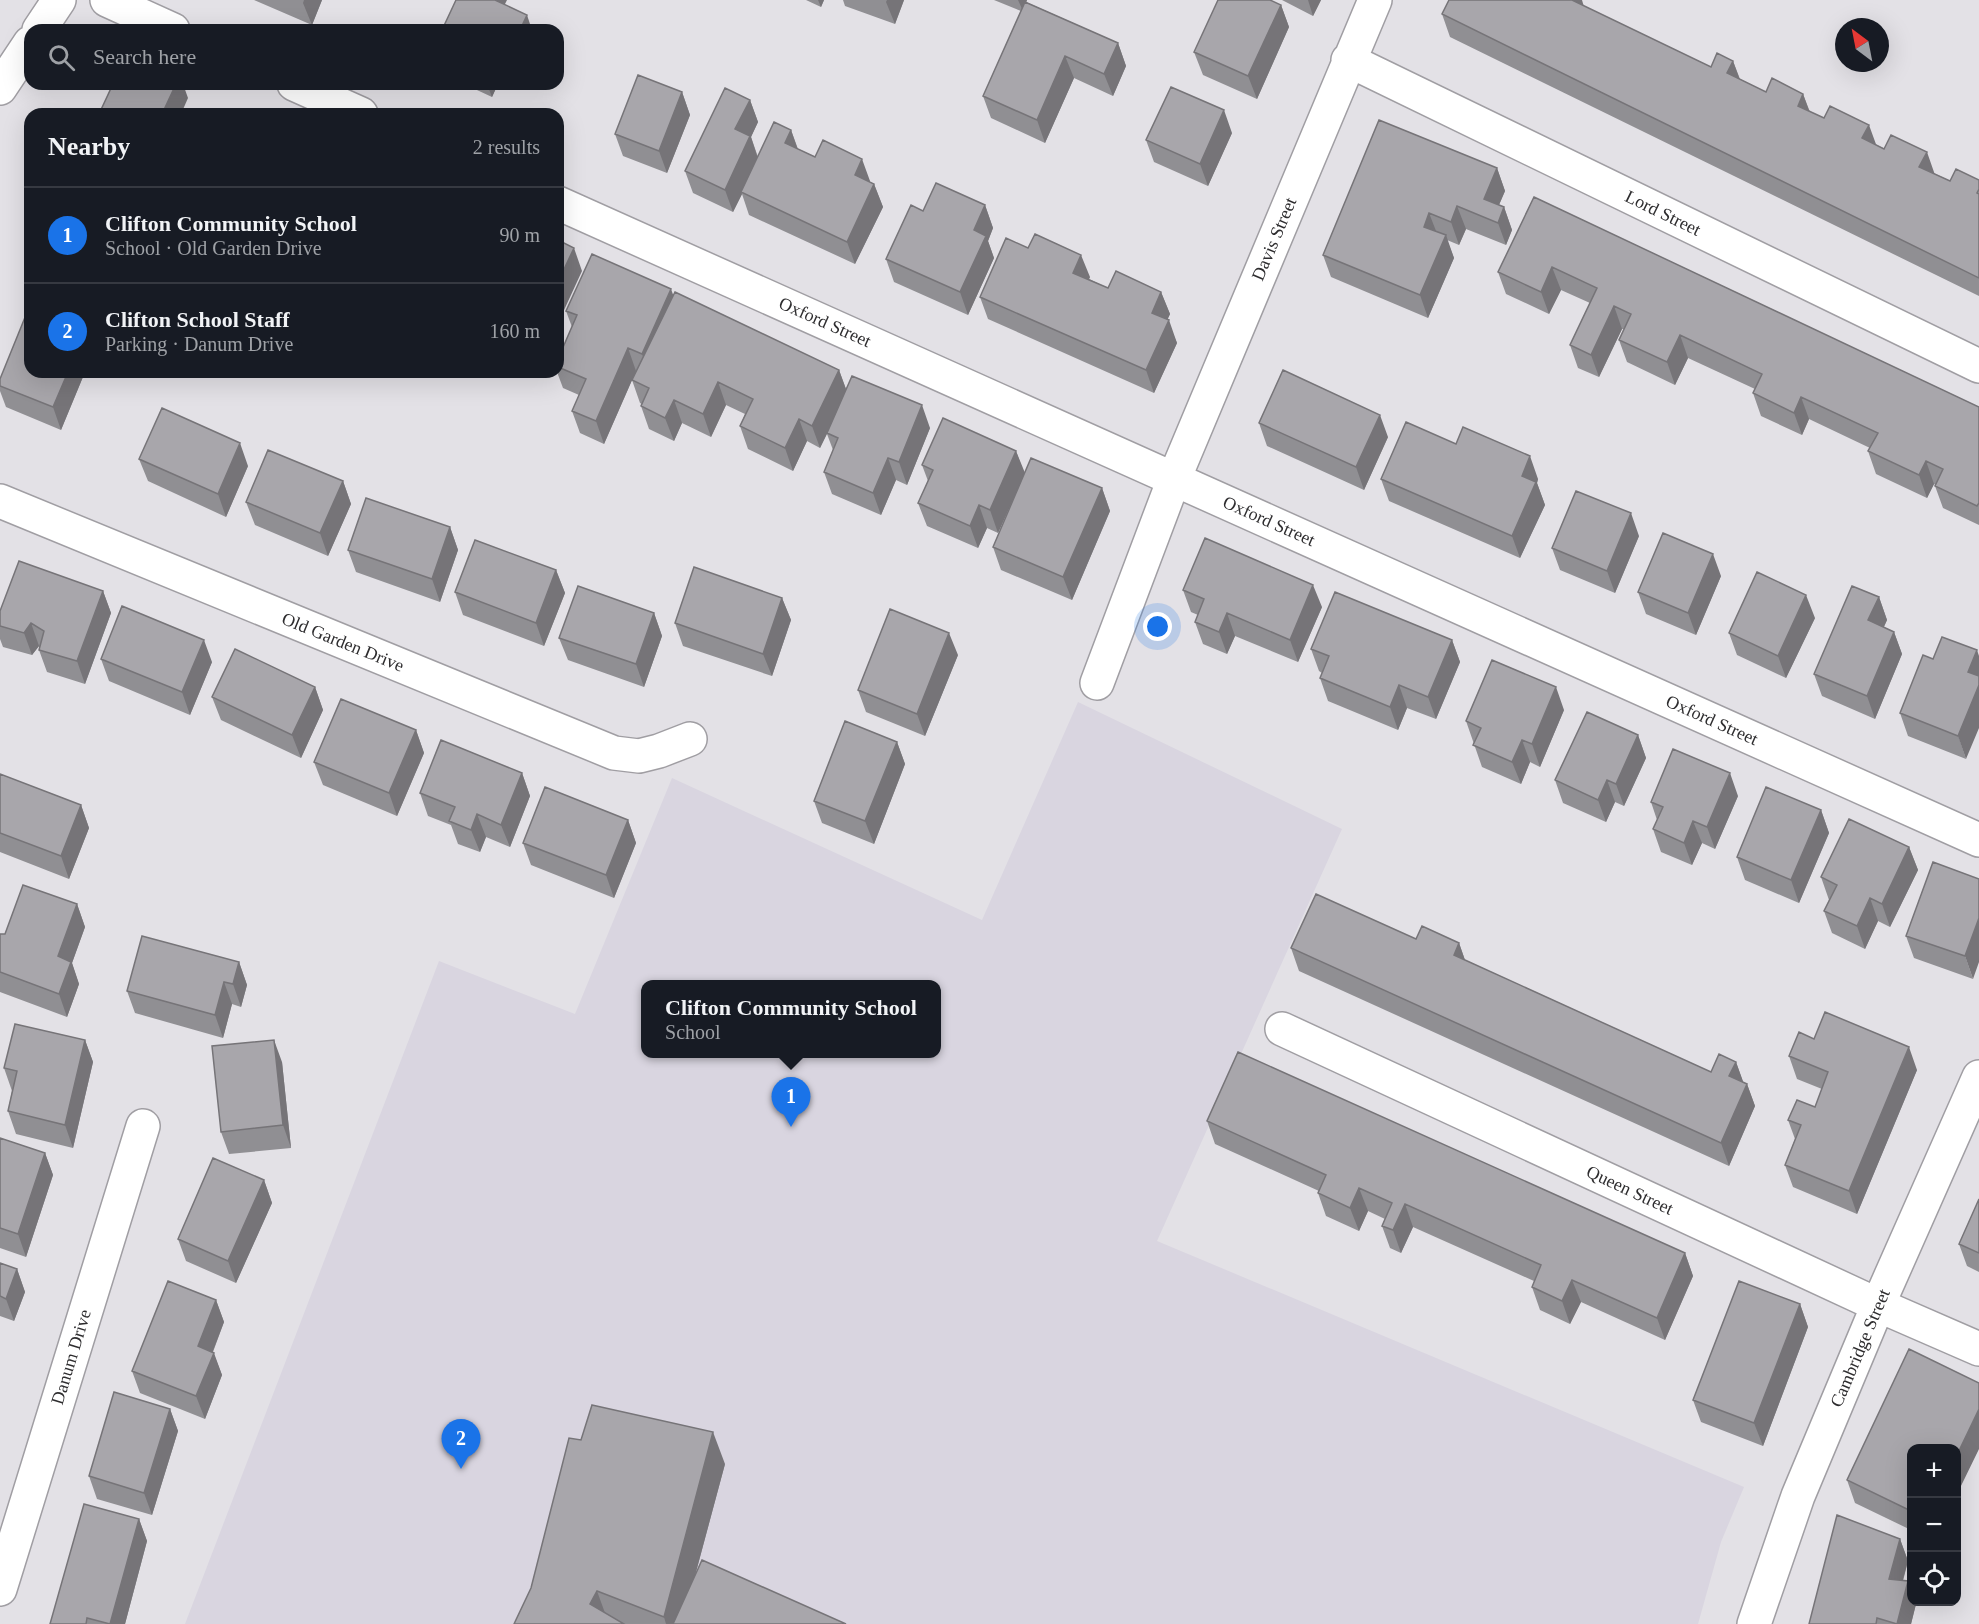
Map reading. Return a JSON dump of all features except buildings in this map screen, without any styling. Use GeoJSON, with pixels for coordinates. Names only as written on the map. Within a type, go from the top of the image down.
{"type":"FeatureCollection","features":[{"type":"Feature","properties":{"kind":"street"},"geometry":{"type":"LineString","coordinates":[[43,24],[59,0]]}},
{"type":"Feature","properties":{"kind":"street"},"geometry":{"type":"LineString","coordinates":[[106,0],[160,24]]}},
{"type":"Feature","properties":{"kind":"street","name":"Davis Street"},"geometry":{"type":"LineString","coordinates":[[1097,683],[1174,479],[1375,0]]}},
{"type":"Feature","properties":{"kind":"street"},"geometry":{"type":"LineString","coordinates":[[0,88],[24,52]]}},
{"type":"Feature","properties":{"kind":"street","name":"Lord Street"},"geometry":{"type":"LineString","coordinates":[[1348,60],[1979,366]]}},
{"type":"Feature","properties":{"kind":"street"},"geometry":{"type":"LineString","coordinates":[[307,90],[348,108]]}},
{"type":"Feature","properties":{"kind":"street","name":"Oxford Street"},"geometry":{"type":"LineString","coordinates":[[564,205],[1979,840]]}},
{"type":"Feature","properties":{"kind":"street","name":"Old Garden Drive"},"geometry":{"type":"LineString","coordinates":[[0,501],[614,753],[639,756],[690,739]]}},
{"type":"Feature","properties":{"kind":"street","name":"Queen Street"},"geometry":{"type":"LineString","coordinates":[[1282,1029],[1878,1305],[1979,1348]]}},
{"type":"Feature","properties":{"kind":"street","name":"Cambridge Street"},"geometry":{"type":"LineString","coordinates":[[1754,1624],[1798,1496],[1878,1305],[1979,1077]]}},
{"type":"Feature","properties":{"kind":"street","name":"Danum Drive"},"geometry":{"type":"LineString","coordinates":[[0,1589],[143,1126]]}},
{"type":"Feature","properties":{"kind":"shaded area"},"geometry":{"type":"Polygon","coordinates":[[[1078,702],[1342,829],[1157,1241],[1744,1487],[1721,1542],[1698,1624],[185,1624],[439,961],[575,1014],[672,778],[982,920],[1078,702]]]}},
{"type":"Feature","properties":{"kind":"place","name":"Clifton Community School"},"geometry":{"type":"Point","coordinates":[791,1127]}},
{"type":"Feature","properties":{"kind":"place","name":"Clifton School Staff"},"geometry":{"type":"Point","coordinates":[461,1469]}}]}
